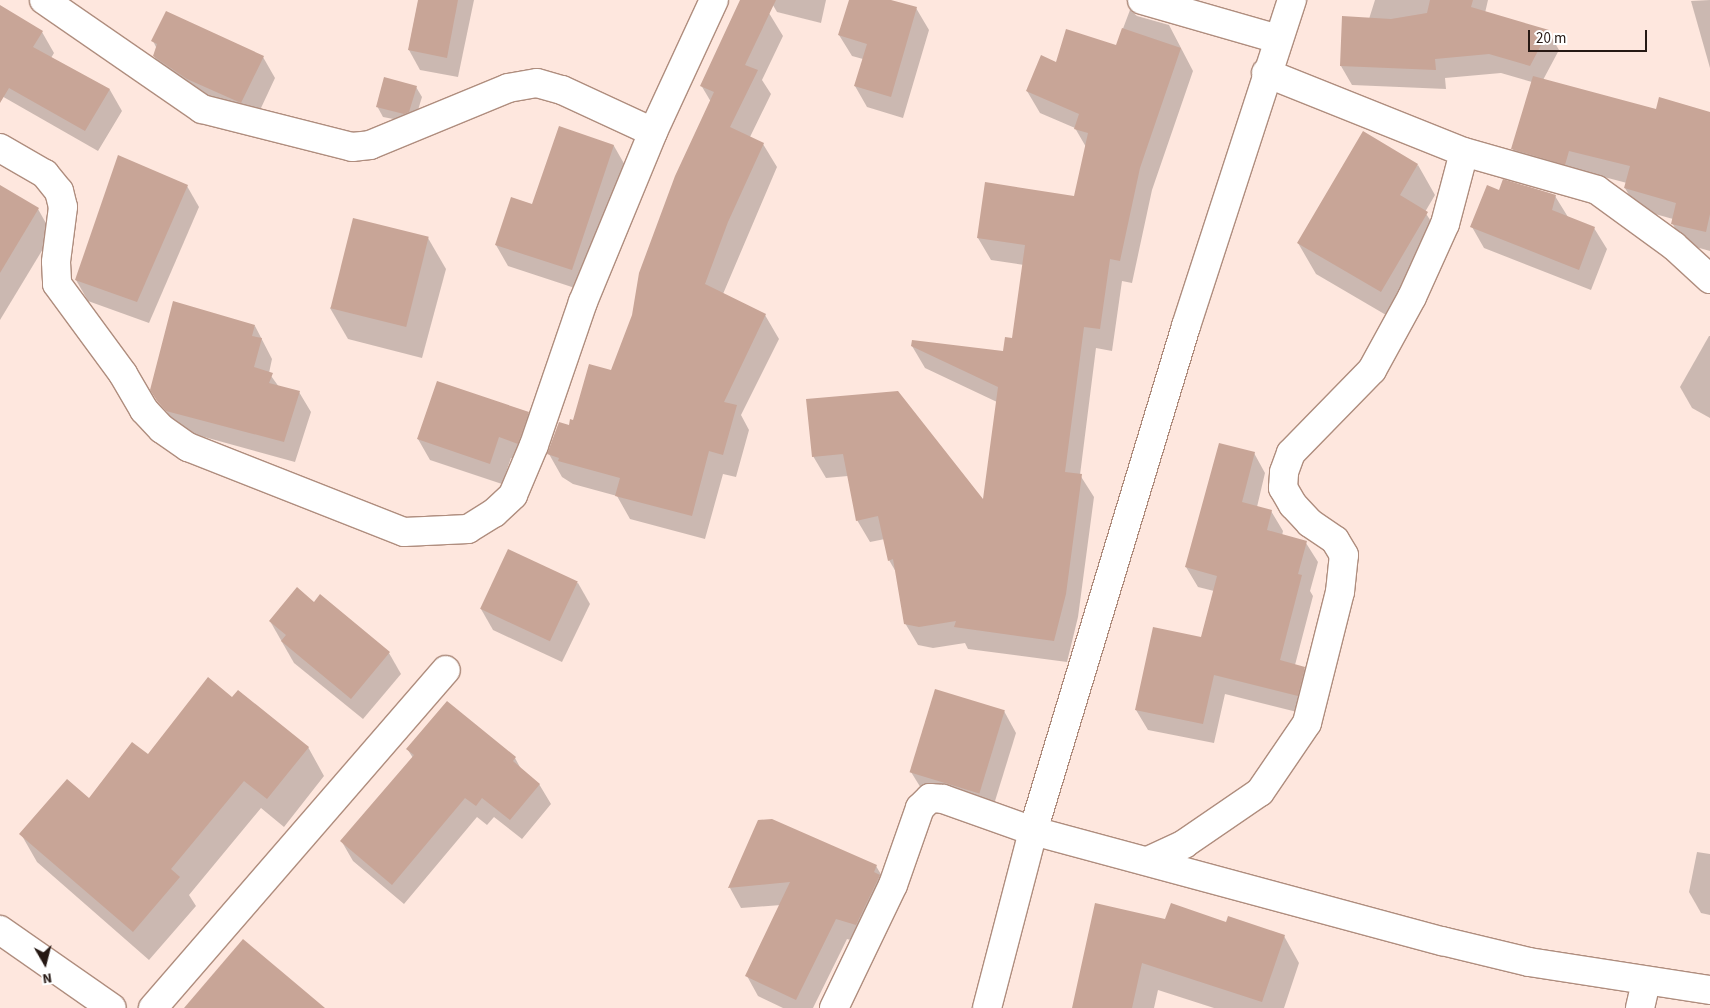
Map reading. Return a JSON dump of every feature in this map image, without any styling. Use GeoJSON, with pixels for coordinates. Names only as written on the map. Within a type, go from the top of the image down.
{"type":"FeatureCollection","features":[{"type":"Feature","properties":{"kind":"street"},"geometry":{"type":"LineString","coordinates":[[44,0],[202,108],[352,147],[370,145],[508,88],[537,82],[562,90],[653,132]]}},
{"type":"Feature","properties":{"kind":"street"},"geometry":{"type":"LineString","coordinates":[[0,148],[45,174],[59,192],[63,207],[56,262],[57,284],[123,374],[144,410],[162,429],[188,447],[404,532],[444,532],[468,529],[494,513],[513,495],[534,445],[583,302],[653,132],[714,0]]}},
{"type":"Feature","properties":{"kind":"street"},"geometry":{"type":"LineString","coordinates":[[1142,0],[1278,39]]}},
{"type":"Feature","properties":{"kind":"street"},"geometry":{"type":"LineString","coordinates":[[987,1008],[1033,831],[1266,73],[1292,0]]}},
{"type":"Feature","properties":{"kind":"street"},"geometry":{"type":"LineString","coordinates":[[1266,73],[1464,152],[1597,190],[1674,246],[1710,279]]}},
{"type":"Feature","properties":{"kind":"street"},"geometry":{"type":"LineString","coordinates":[[1148,861],[1184,844],[1260,792],[1308,723],[1340,592],[1344,555],[1335,540],[1310,523],[1293,505],[1283,488],[1284,472],[1290,453],[1372,370],[1412,297],[1445,224],[1464,152]]}},
{"type":"Feature","properties":{"kind":"street"},"geometry":{"type":"LineString","coordinates":[[154,1008],[446,670]]}},
{"type":"Feature","properties":{"kind":"street"},"geometry":{"type":"LineString","coordinates":[[834,1008],[893,885],[920,808],[930,798],[943,799],[1033,831],[1442,941],[1529,962],[1643,995],[1710,990]]}},
{"type":"Feature","properties":{"kind":"street"},"geometry":{"type":"LineString","coordinates":[[0,930],[112,1008]]}},
{"type":"Feature","properties":{"kind":"building"},"geometry":{"type":"Polygon","coordinates":[[[418,0],[458,0],[447,58],[408,50],[418,0]]]}},
{"type":"Feature","properties":{"kind":"building"},"geometry":{"type":"Polygon","coordinates":[[[740,0],[776,0],[745,65],[758,70],[730,127],[764,143],[728,222],[705,284],[766,314],[724,402],[737,405],[723,455],[709,451],[692,516],[615,496],[620,478],[558,461],[559,458],[547,454],[559,422],[569,425],[570,419],[573,420],[589,364],[611,370],[632,315],[639,273],[675,176],[714,92],[700,86],[740,0]]]}},
{"type":"Feature","properties":{"kind":"building"},"geometry":{"type":"Polygon","coordinates":[[[849,0],[891,0],[917,7],[891,97],[854,86],[867,44],[838,35],[849,0]]]}},
{"type":"Feature","properties":{"kind":"building"},"geometry":{"type":"Polygon","coordinates":[[[1430,0],[1473,0],[1471,7],[1549,30],[1530,66],[1489,54],[1435,59],[1436,70],[1340,66],[1342,16],[1391,19],[1427,13],[1430,0]]]}},
{"type":"Feature","properties":{"kind":"building"},"geometry":{"type":"Polygon","coordinates":[[[0,5],[43,31],[33,47],[110,89],[85,131],[9,88],[0,103],[0,5]]]}},
{"type":"Feature","properties":{"kind":"building"},"geometry":{"type":"Polygon","coordinates":[[[166,11],[264,56],[241,103],[187,79],[153,56],[157,44],[151,41],[166,11]]]}},
{"type":"Feature","properties":{"kind":"building"},"geometry":{"type":"Polygon","coordinates":[[[1122,28],[1181,48],[1140,168],[1120,261],[1110,259],[1100,329],[1084,327],[1065,472],[1082,474],[1066,594],[1054,641],[954,627],[956,621],[919,627],[904,624],[893,559],[888,561],[878,516],[856,521],[843,454],[812,457],[806,399],[898,391],[983,499],[998,387],[911,346],[912,340],[1003,351],[1005,337],[1012,338],[1025,245],[977,238],[985,182],[1074,196],[1088,133],[1074,129],[1079,114],[1026,91],[1041,55],[1056,62],[1066,29],[1116,45],[1122,28]]]}},
{"type":"Feature","properties":{"kind":"building"},"geometry":{"type":"Polygon","coordinates":[[[1533,76],[1656,109],[1659,97],[1710,112],[1710,214],[1706,232],[1671,224],[1676,203],[1624,188],[1630,166],[1569,151],[1565,165],[1511,149],[1533,76]]]}},
{"type":"Feature","properties":{"kind":"building"},"geometry":{"type":"Polygon","coordinates":[[[384,77],[417,86],[409,112],[404,114],[376,107],[384,77]]]}},
{"type":"Feature","properties":{"kind":"building"},"geometry":{"type":"Polygon","coordinates":[[[559,126],[614,145],[572,270],[495,245],[511,197],[532,204],[559,126]]]}},
{"type":"Feature","properties":{"kind":"building"},"geometry":{"type":"Polygon","coordinates":[[[1363,131],[1418,164],[1400,195],[1428,212],[1381,292],[1297,243],[1363,131]]]}},
{"type":"Feature","properties":{"kind":"building"},"geometry":{"type":"Polygon","coordinates":[[[118,155],[188,185],[137,302],[75,280],[118,155]]]}},
{"type":"Feature","properties":{"kind":"building"},"geometry":{"type":"Polygon","coordinates":[[[1503,179],[1556,195],[1552,210],[1595,227],[1579,270],[1470,227],[1487,185],[1499,190],[1503,179]]]}},
{"type":"Feature","properties":{"kind":"building"},"geometry":{"type":"Polygon","coordinates":[[[0,185],[39,208],[0,273],[0,185]]]}},
{"type":"Feature","properties":{"kind":"building"},"geometry":{"type":"Polygon","coordinates":[[[353,218],[429,237],[406,327],[331,308],[353,218]]]}},
{"type":"Feature","properties":{"kind":"building"},"geometry":{"type":"Polygon","coordinates":[[[173,301],[255,325],[252,336],[262,338],[254,367],[273,373],[269,383],[300,391],[284,442],[166,411],[157,401],[150,390],[173,301]]]}},
{"type":"Feature","properties":{"kind":"building"},"geometry":{"type":"Polygon","coordinates":[[[437,381],[529,412],[518,444],[499,437],[490,464],[417,439],[437,381]]]}},
{"type":"Feature","properties":{"kind":"building"},"geometry":{"type":"Polygon","coordinates":[[[1219,443],[1255,452],[1242,502],[1272,510],[1267,530],[1307,541],[1298,574],[1302,575],[1280,660],[1305,667],[1298,696],[1214,675],[1203,724],[1135,710],[1153,627],[1201,637],[1217,576],[1185,567],[1219,443]]]}},
{"type":"Feature","properties":{"kind":"building"},"geometry":{"type":"Polygon","coordinates":[[[508,549],[578,582],[550,641],[480,609],[508,549]]]}},
{"type":"Feature","properties":{"kind":"building"},"geometry":{"type":"Polygon","coordinates":[[[297,587],[314,602],[320,594],[390,652],[351,699],[281,641],[286,635],[269,621],[297,587]]]}},
{"type":"Feature","properties":{"kind":"building"},"geometry":{"type":"Polygon","coordinates":[[[208,677],[232,697],[238,690],[309,747],[267,799],[244,781],[171,869],[180,877],[133,932],[19,834],[67,779],[89,798],[132,742],[148,754],[208,677]]]}},
{"type":"Feature","properties":{"kind":"building"},"geometry":{"type":"Polygon","coordinates":[[[935,689],[1005,710],[979,794],[910,772],[935,689]]]}},
{"type":"Feature","properties":{"kind":"building"},"geometry":{"type":"Polygon","coordinates":[[[447,701],[516,757],[513,761],[540,784],[510,820],[482,798],[476,806],[465,798],[392,885],[340,841],[414,755],[406,749],[447,701]]]}},
{"type":"Feature","properties":{"kind":"building"},"geometry":{"type":"Polygon","coordinates":[[[772,819],[877,865],[874,872],[880,875],[856,925],[836,919],[796,1000],[745,976],[790,882],[728,888],[758,820],[772,819]]]}},
{"type":"Feature","properties":{"kind":"building"},"geometry":{"type":"Polygon","coordinates":[[[1095,903],[1165,919],[1171,903],[1226,922],[1228,916],[1285,935],[1262,1002],[1142,963],[1132,1008],[1072,1008],[1095,903]]]}},
{"type":"Feature","properties":{"kind":"building"},"geometry":{"type":"Polygon","coordinates":[[[243,939],[325,1008],[184,1008],[243,939]]]}}]}
